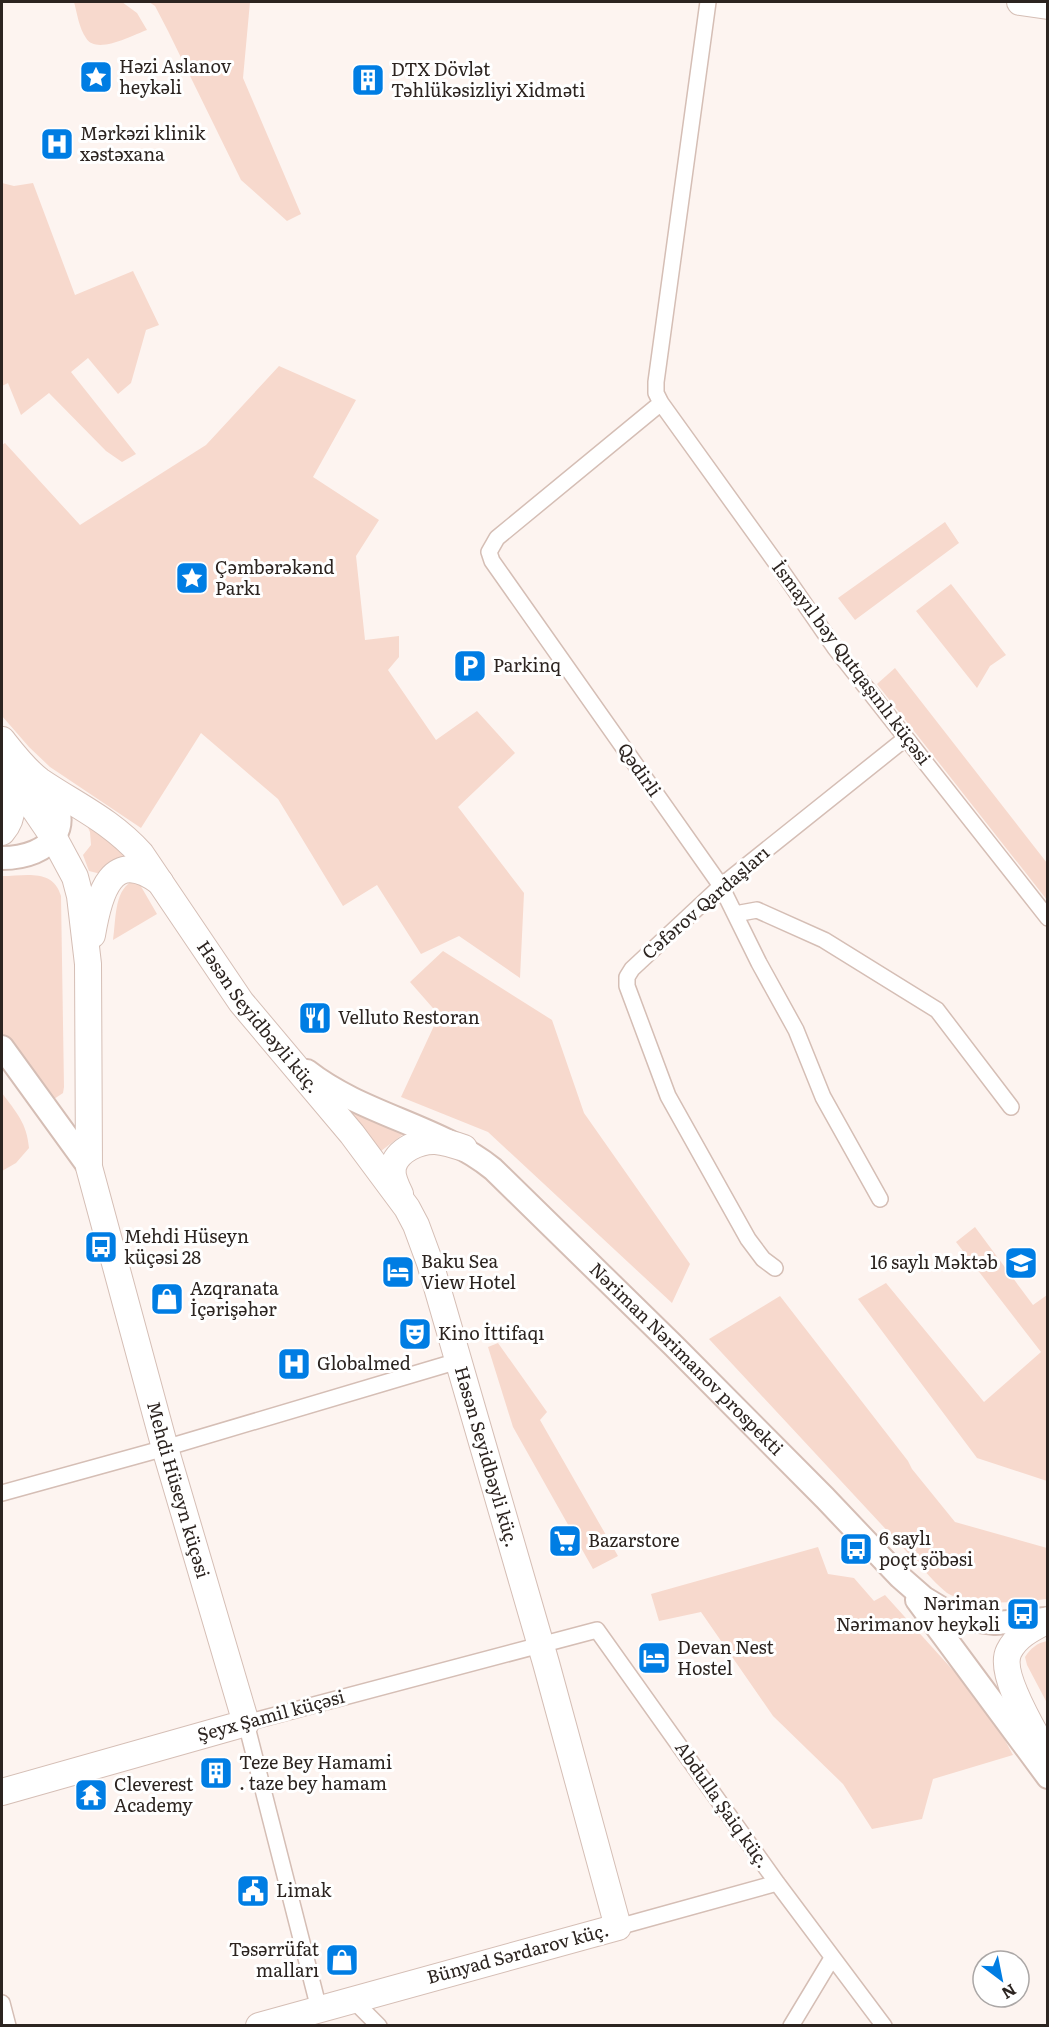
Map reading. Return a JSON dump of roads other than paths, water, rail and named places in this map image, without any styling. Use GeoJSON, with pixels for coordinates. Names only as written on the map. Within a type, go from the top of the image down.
{"type":"FeatureCollection","features":[{"type":"Feature","properties":{"kind":"main road"},"geometry":{"type":"LineString","coordinates":[[1020,2],[1047,6]]}},
{"type":"Feature","properties":{"kind":"main road"},"geometry":{"type":"LineString","coordinates":[[2,740],[56,801],[61,823],[54,838],[32,854],[17,858],[2,858]]}},
{"type":"Feature","properties":{"kind":"main road"},"geometry":{"type":"LineString","coordinates":[[2,771],[12,802],[10,820],[2,832]]}},
{"type":"Feature","properties":{"kind":"main road"},"geometry":{"type":"LineString","coordinates":[[2,771],[35,810],[54,838],[75,877],[80,896],[88,964]]}},
{"type":"Feature","properties":{"kind":"main road","name":"Həsən Seyidbəyli küç."},"geometry":{"type":"LineString","coordinates":[[39,780],[117,830],[141,854],[241,1002],[352,1134],[407,1208],[424,1244],[540,1643],[618,1927]]}},
{"type":"Feature","properties":{"kind":"main road"},"geometry":{"type":"LineString","coordinates":[[88,964],[99,900],[106,884],[114,874],[121,870],[132,869],[144,872],[163,884]]}},
{"type":"Feature","properties":{"kind":"main road","name":"Mehdi Hüseyn küçəsi"},"geometry":{"type":"LineString","coordinates":[[88,964],[89,1167],[165,1448],[246,1723]]}},
{"type":"Feature","properties":{"kind":"main road"},"geometry":{"type":"LineString","coordinates":[[2,1047],[89,1167]]}},
{"type":"Feature","properties":{"kind":"main road","name":"Nəriman Nərimanov prospekti"},"geometry":{"type":"LineString","coordinates":[[281,1051],[320,1082],[340,1094],[464,1148],[494,1169],[674,1346],[900,1577],[924,1598],[957,1618],[995,1623],[1019,1623],[1047,1619]]}},
{"type":"Feature","properties":{"kind":"main road"},"geometry":{"type":"LineString","coordinates":[[407,1208],[393,1177],[393,1166],[404,1151],[434,1140],[464,1148]]}},
{"type":"Feature","properties":{"kind":"main road","name":"Nəriman Nərimanov prospekti"},"geometry":{"type":"LineString","coordinates":[[900,1577],[1047,1777]]}},
{"type":"Feature","properties":{"kind":"main road","name":"Nəriman Nərimanov prospekti"},"geometry":{"type":"LineString","coordinates":[[1047,1619],[1018,1638],[1007,1653],[1005,1662],[1010,1684],[1047,1757]]}},
{"type":"Feature","properties":{"kind":"main road","name":"Şeyx Şamil küçəsi"},"geometry":{"type":"LineString","coordinates":[[2,1792],[246,1723]]}},
{"type":"Feature","properties":{"kind":"main road","name":"Bünyad Sərdarov küç."},"geometry":{"type":"LineString","coordinates":[[259,2025],[618,1927]]}},
{"type":"Feature","properties":{"kind":"street"},"geometry":{"type":"LineString","coordinates":[[661,403],[656,393],[656,382],[708,2]]}},
{"type":"Feature","properties":{"kind":"street","name":"İsmayıl bəy Qutqaşınlı küçəsi"},"geometry":{"type":"LineString","coordinates":[[661,403],[835,648],[1047,918]]}},
{"type":"Feature","properties":{"kind":"street","name":"Qədirli"},"geometry":{"type":"LineString","coordinates":[[661,403],[497,538],[489,552],[492,561],[722,886],[759,963],[796,1030],[823,1097],[880,1199]]}},
{"type":"Feature","properties":{"kind":"street","name":"Cəfərov Qardaşları"},"geometry":{"type":"LineString","coordinates":[[775,1268],[763,1258],[748,1239],[668,1096],[627,986],[627,977],[656,945],[722,886],[906,738]]}},
{"type":"Feature","properties":{"kind":"street"},"geometry":{"type":"LineString","coordinates":[[735,914],[757,909],[824,940],[937,1010],[1011,1107]]}},
{"type":"Feature","properties":{"kind":"street"},"geometry":{"type":"LineString","coordinates":[[2,1493],[165,1448],[458,1361]]}},
{"type":"Feature","properties":{"kind":"street","name":"Abdulla Şaiq küç."},"geometry":{"type":"LineString","coordinates":[[540,1643],[597,1630],[777,1883],[884,2025]]}},
{"type":"Feature","properties":{"kind":"street","name":"Şeyx Şamil küçəsi"},"geometry":{"type":"LineString","coordinates":[[246,1723],[540,1643]]}},
{"type":"Feature","properties":{"kind":"street","name":"Mehdi Hüseyn küçəsi"},"geometry":{"type":"LineString","coordinates":[[246,1723],[319,2009]]}},
{"type":"Feature","properties":{"kind":"street","name":"Bünyad Sərdarov küç."},"geometry":{"type":"LineString","coordinates":[[618,1927],[777,1883]]}},
{"type":"Feature","properties":{"kind":"street"},"geometry":{"type":"LineString","coordinates":[[791,2025],[832,1958]]}},
{"type":"Feature","properties":{"kind":"street"},"geometry":{"type":"LineString","coordinates":[[353,2000],[379,2025]]}},
{"type":"Feature","properties":{"kind":"street"},"geometry":{"type":"LineString","coordinates":[[2,2003],[8,2025]]}},
{"type":"Feature","properties":{"kind":"place","name":"Həzi Aslanov heykəli"},"geometry":{"type":"Point","coordinates":[96,77]}},
{"type":"Feature","properties":{"kind":"place","name":"DTX Dövlət Təhlükəsizliyi Xidməti"},"geometry":{"type":"Point","coordinates":[368,80]}},
{"type":"Feature","properties":{"kind":"place","name":"Mərkəzi klinik xəstəxana"},"geometry":{"type":"Point","coordinates":[57,144]}},
{"type":"Feature","properties":{"kind":"place","name":"Çəmbərəkənd Parkı"},"geometry":{"type":"Point","coordinates":[192,578]}},
{"type":"Feature","properties":{"kind":"place","name":"Parkinq"},"geometry":{"type":"Point","coordinates":[470,666]}},
{"type":"Feature","properties":{"kind":"place","name":"Velluto Restoran"},"geometry":{"type":"Point","coordinates":[315,1018]}},
{"type":"Feature","properties":{"kind":"place","name":"Mehdi Hüseyn küçəsi 28"},"geometry":{"type":"Point","coordinates":[101,1247]}},
{"type":"Feature","properties":{"kind":"place","name":"16 saylı Məktəb"},"geometry":{"type":"Point","coordinates":[1021,1263]}},
{"type":"Feature","properties":{"kind":"place","name":"Baku Sea View Hotel"},"geometry":{"type":"Point","coordinates":[398,1272]}},
{"type":"Feature","properties":{"kind":"place","name":"Azqranata İçərişəhər"},"geometry":{"type":"Point","coordinates":[167,1299]}},
{"type":"Feature","properties":{"kind":"place","name":"Kino İttifaqı"},"geometry":{"type":"Point","coordinates":[415,1334]}},
{"type":"Feature","properties":{"kind":"place","name":"Globalmed"},"geometry":{"type":"Point","coordinates":[294,1364]}},
{"type":"Feature","properties":{"kind":"place","name":"Bazarstore"},"geometry":{"type":"Point","coordinates":[565,1541]}},
{"type":"Feature","properties":{"kind":"place","name":"6 saylı poçt şöbəsi"},"geometry":{"type":"Point","coordinates":[856,1549]}},
{"type":"Feature","properties":{"kind":"place","name":"Nəriman Nərimanov heykəli"},"geometry":{"type":"Point","coordinates":[1023,1614]}},
{"type":"Feature","properties":{"kind":"place","name":"Devan Nest Hostel"},"geometry":{"type":"Point","coordinates":[654,1658]}},
{"type":"Feature","properties":{"kind":"place","name":"Teze Bey Hamami . taze bey hamam"},"geometry":{"type":"Point","coordinates":[216,1773]}},
{"type":"Feature","properties":{"kind":"place","name":"Cleverest Academy"},"geometry":{"type":"Point","coordinates":[91,1795]}},
{"type":"Feature","properties":{"kind":"place","name":"Limak"},"geometry":{"type":"Point","coordinates":[253,1891]}},
{"type":"Feature","properties":{"kind":"place","name":"Təsərrüfat malları"},"geometry":{"type":"Point","coordinates":[342,1960]}}]}
